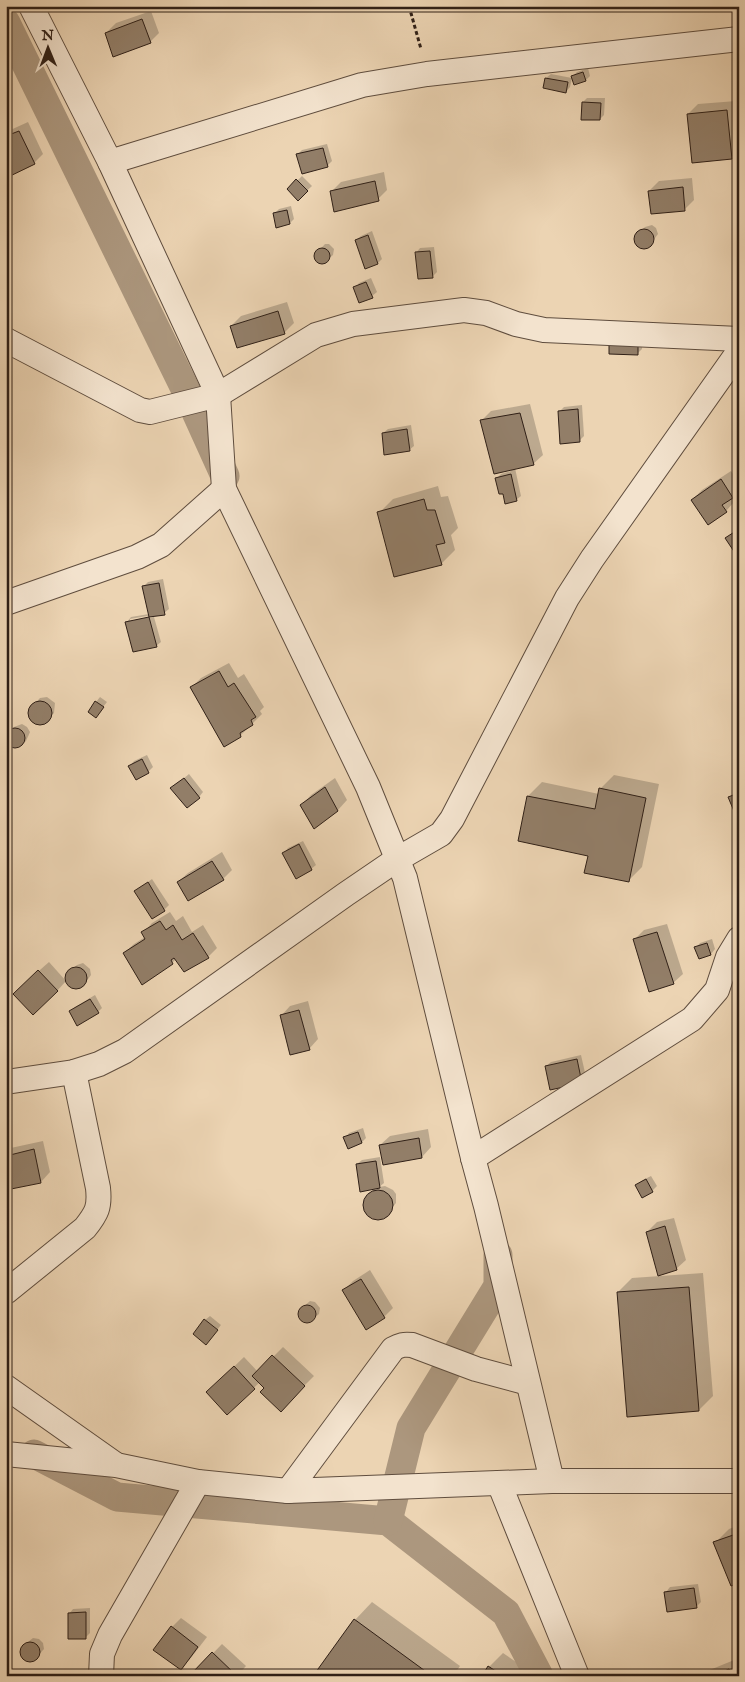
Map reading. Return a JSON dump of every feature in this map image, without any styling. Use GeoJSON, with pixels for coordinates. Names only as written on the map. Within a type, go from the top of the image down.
{"type":"FeatureCollection","features":[{"type":"Feature","properties":{"kind":"street"},"geometry":{"type":"LineString","coordinates":[[32,6],[110,162],[218,395],[224,489],[368,787],[396,860],[405,878],[552,1481]]}},
{"type":"Feature","properties":{"kind":"street"},"geometry":{"type":"LineString","coordinates":[[110,162],[362,85],[427,74],[739,39]]}},
{"type":"Feature","properties":{"kind":"street"},"geometry":{"type":"LineString","coordinates":[[6,340],[140,410],[150,412],[218,395],[316,335],[353,324],[464,310],[486,313],[516,324],[544,330],[739,339]]}},
{"type":"Feature","properties":{"kind":"street"},"geometry":{"type":"LineString","coordinates":[[6,1082],[74,1072],[99,1064],[125,1051],[396,860],[441,834],[452,819],[567,598],[592,559],[739,351]]}},
{"type":"Feature","properties":{"kind":"street"},"geometry":{"type":"LineString","coordinates":[[6,603],[137,557],[161,546],[224,489]]}},
{"type":"Feature","properties":{"kind":"street"},"geometry":{"type":"LineString","coordinates":[[472,1158],[692,1019],[728,991],[728,957],[739,939]]}},
{"type":"Feature","properties":{"kind":"street"},"geometry":{"type":"LineString","coordinates":[[6,1292],[84,1228],[95,1215],[99,1203],[98,1188],[74,1072]]}},
{"type":"Feature","properties":{"kind":"street"},"geometry":{"type":"LineString","coordinates":[[288,1491],[393,1349],[398,1346],[403,1344],[412,1345],[476,1369],[528,1383]]}},
{"type":"Feature","properties":{"kind":"street"},"geometry":{"type":"LineString","coordinates":[[6,1387],[116,1465]]}},
{"type":"Feature","properties":{"kind":"street"},"geometry":{"type":"LineString","coordinates":[[6,1454],[116,1465],[198,1482],[288,1491],[552,1481],[739,1481]]}},
{"type":"Feature","properties":{"kind":"street"},"geometry":{"type":"LineString","coordinates":[[101,1676],[102,1654],[110,1635],[198,1482]]}},
{"type":"Feature","properties":{"kind":"street"},"geometry":{"type":"LineString","coordinates":[[500,1483],[577,1676]]}},
{"type":"Feature","properties":{"kind":"path"},"geometry":{"type":"LineString","coordinates":[[409,6],[427,74]]}},
{"type":"Feature","properties":{"kind":"building"},"geometry":{"type":"Polygon","coordinates":[[[142,19],[151,43],[113,57],[105,33],[142,19]]]}},
{"type":"Feature","properties":{"kind":"building"},"geometry":{"type":"Polygon","coordinates":[[[583,72],[586,81],[574,85],[571,76],[583,72]]]}},
{"type":"Feature","properties":{"kind":"building"},"geometry":{"type":"Polygon","coordinates":[[[545,78],[568,82],[566,93],[543,88],[545,78]]]}},
{"type":"Feature","properties":{"kind":"building"},"geometry":{"type":"Polygon","coordinates":[[[582,102],[601,103],[600,120],[581,120],[582,102]]]}},
{"type":"Feature","properties":{"kind":"building"},"geometry":{"type":"Polygon","coordinates":[[[727,110],[732,159],[692,163],[687,114],[727,110]]]}},
{"type":"Feature","properties":{"kind":"building"},"geometry":{"type":"Polygon","coordinates":[[[19,131],[35,164],[6,178],[6,136],[19,131]]]}},
{"type":"Feature","properties":{"kind":"building"},"geometry":{"type":"Polygon","coordinates":[[[323,148],[328,167],[302,174],[296,154],[323,148]]]}},
{"type":"Feature","properties":{"kind":"building"},"geometry":{"type":"Polygon","coordinates":[[[296,179],[308,191],[298,201],[287,189],[296,179]]]}},
{"type":"Feature","properties":{"kind":"building"},"geometry":{"type":"Polygon","coordinates":[[[375,181],[379,201],[334,212],[330,191],[375,181]]]}},
{"type":"Feature","properties":{"kind":"building"},"geometry":{"type":"Polygon","coordinates":[[[683,187],[685,211],[651,214],[648,191],[683,187]]]}},
{"type":"Feature","properties":{"kind":"building"},"geometry":{"type":"Polygon","coordinates":[[[287,210],[290,224],[276,228],[273,213],[287,210]]]}},
{"type":"Feature","properties":{"kind":"building"},"geometry":{"type":"Polygon","coordinates":[[[644,229],[651,232],[654,239],[651,246],[644,249],[637,246],[634,239],[637,232],[644,229]]]}},
{"type":"Feature","properties":{"kind":"building"},"geometry":{"type":"Polygon","coordinates":[[[368,235],[378,264],[365,269],[355,240],[368,235]]]}},
{"type":"Feature","properties":{"kind":"building"},"geometry":{"type":"Polygon","coordinates":[[[322,248],[328,250],[330,256],[328,262],[322,264],[316,262],[314,256],[316,250],[322,248]]]}},
{"type":"Feature","properties":{"kind":"building"},"geometry":{"type":"Polygon","coordinates":[[[430,251],[433,278],[418,279],[415,252],[430,251]]]}},
{"type":"Feature","properties":{"kind":"building"},"geometry":{"type":"Polygon","coordinates":[[[366,282],[373,298],[359,303],[353,287],[366,282]]]}},
{"type":"Feature","properties":{"kind":"building"},"geometry":{"type":"Polygon","coordinates":[[[278,311],[285,334],[237,348],[230,326],[278,311]]]}},
{"type":"Feature","properties":{"kind":"building"},"geometry":{"type":"Polygon","coordinates":[[[609,338],[638,338],[638,355],[609,354],[609,338]]]}},
{"type":"Feature","properties":{"kind":"building"},"geometry":{"type":"Polygon","coordinates":[[[578,409],[580,442],[560,444],[558,411],[578,409]]]}},
{"type":"Feature","properties":{"kind":"building"},"geometry":{"type":"Polygon","coordinates":[[[520,413],[534,465],[494,474],[480,420],[520,413]]]}},
{"type":"Feature","properties":{"kind":"building"},"geometry":{"type":"Polygon","coordinates":[[[407,429],[410,451],[384,455],[382,433],[407,429]]]}},
{"type":"Feature","properties":{"kind":"building"},"geometry":{"type":"Polygon","coordinates":[[[511,474],[517,501],[505,504],[503,494],[499,494],[495,478],[511,474]]]}},
{"type":"Feature","properties":{"kind":"building"},"geometry":{"type":"Polygon","coordinates":[[[721,479],[733,498],[722,505],[727,512],[708,525],[691,500],[721,479]]]}},
{"type":"Feature","properties":{"kind":"building"},"geometry":{"type":"Polygon","coordinates":[[[424,499],[427,510],[435,510],[445,543],[436,545],[442,565],[394,577],[377,512],[424,499]]]}},
{"type":"Feature","properties":{"kind":"building"},"geometry":{"type":"Polygon","coordinates":[[[739,529],[739,559],[725,538],[739,529]]]}},
{"type":"Feature","properties":{"kind":"building"},"geometry":{"type":"Polygon","coordinates":[[[159,583],[165,615],[149,617],[142,586],[159,583]]]}},
{"type":"Feature","properties":{"kind":"building"},"geometry":{"type":"Polygon","coordinates":[[[149,617],[157,647],[133,652],[125,622],[149,617]]]}},
{"type":"Feature","properties":{"kind":"building"},"geometry":{"type":"Polygon","coordinates":[[[219,671],[228,687],[234,683],[256,717],[251,720],[253,725],[240,733],[241,737],[224,747],[190,687],[219,671]]]}},
{"type":"Feature","properties":{"kind":"building"},"geometry":{"type":"Polygon","coordinates":[[[40,701],[45,702],[51,708],[51,718],[45,724],[40,725],[35,724],[29,718],[28,713],[29,708],[35,702],[40,701]]]}},
{"type":"Feature","properties":{"kind":"building"},"geometry":{"type":"Polygon","coordinates":[[[95,701],[104,707],[96,718],[88,712],[95,701]]]}},
{"type":"Feature","properties":{"kind":"building"},"geometry":{"type":"Polygon","coordinates":[[[11,728],[19,728],[25,734],[25,742],[19,748],[11,748],[5,742],[5,734],[11,728]]]}},
{"type":"Feature","properties":{"kind":"building"},"geometry":{"type":"Polygon","coordinates":[[[142,759],[149,773],[136,780],[128,766],[142,759]]]}},
{"type":"Feature","properties":{"kind":"building"},"geometry":{"type":"Polygon","coordinates":[[[184,778],[200,798],[187,808],[170,788],[184,778]]]}},
{"type":"Feature","properties":{"kind":"building"},"geometry":{"type":"Polygon","coordinates":[[[325,787],[338,811],[314,829],[300,805],[325,787]]]}},
{"type":"Feature","properties":{"kind":"building"},"geometry":{"type":"Polygon","coordinates":[[[599,788],[646,798],[629,882],[584,873],[588,856],[518,841],[527,796],[595,809],[599,788]]]}},
{"type":"Feature","properties":{"kind":"building"},"geometry":{"type":"Polygon","coordinates":[[[739,793],[739,815],[736,816],[728,797],[739,793]]]}},
{"type":"Feature","properties":{"kind":"building"},"geometry":{"type":"Polygon","coordinates":[[[299,844],[312,870],[296,879],[282,853],[299,844]]]}},
{"type":"Feature","properties":{"kind":"building"},"geometry":{"type":"Polygon","coordinates":[[[212,861],[224,880],[188,901],[177,882],[212,861]]]}},
{"type":"Feature","properties":{"kind":"building"},"geometry":{"type":"Polygon","coordinates":[[[148,882],[165,911],[152,919],[134,891],[148,882]]]}},
{"type":"Feature","properties":{"kind":"building"},"geometry":{"type":"Polygon","coordinates":[[[160,921],[166,930],[173,925],[182,940],[193,933],[209,958],[184,972],[174,958],[171,960],[173,964],[142,985],[123,953],[145,939],[141,932],[160,921]]]}},
{"type":"Feature","properties":{"kind":"building"},"geometry":{"type":"Polygon","coordinates":[[[657,932],[674,984],[649,992],[633,939],[657,932]]]}},
{"type":"Feature","properties":{"kind":"building"},"geometry":{"type":"Polygon","coordinates":[[[707,943],[711,955],[699,959],[694,947],[707,943]]]}},
{"type":"Feature","properties":{"kind":"building"},"geometry":{"type":"Polygon","coordinates":[[[76,967],[84,970],[87,978],[84,986],[76,989],[68,986],[65,978],[68,970],[76,967]]]}},
{"type":"Feature","properties":{"kind":"building"},"geometry":{"type":"Polygon","coordinates":[[[38,970],[58,991],[33,1015],[13,994],[38,970]]]}},
{"type":"Feature","properties":{"kind":"building"},"geometry":{"type":"Polygon","coordinates":[[[90,999],[99,1013],[77,1026],[69,1011],[90,999]]]}},
{"type":"Feature","properties":{"kind":"building"},"geometry":{"type":"Polygon","coordinates":[[[299,1010],[310,1050],[290,1055],[280,1015],[299,1010]]]}},
{"type":"Feature","properties":{"kind":"building"},"geometry":{"type":"Polygon","coordinates":[[[577,1059],[582,1083],[550,1090],[545,1066],[577,1059]]]}},
{"type":"Feature","properties":{"kind":"building"},"geometry":{"type":"Polygon","coordinates":[[[358,1132],[362,1143],[348,1149],[343,1137],[358,1132]]]}},
{"type":"Feature","properties":{"kind":"building"},"geometry":{"type":"Polygon","coordinates":[[[419,1138],[422,1158],[383,1165],[379,1145],[419,1138]]]}},
{"type":"Feature","properties":{"kind":"building"},"geometry":{"type":"Polygon","coordinates":[[[34,1149],[41,1183],[6,1190],[6,1156],[34,1149]]]}},
{"type":"Feature","properties":{"kind":"building"},"geometry":{"type":"Polygon","coordinates":[[[376,1161],[380,1188],[360,1192],[356,1164],[376,1161]]]}},
{"type":"Feature","properties":{"kind":"building"},"geometry":{"type":"Polygon","coordinates":[[[646,1179],[653,1192],[642,1198],[635,1185],[646,1179]]]}},
{"type":"Feature","properties":{"kind":"building"},"geometry":{"type":"Polygon","coordinates":[[[378,1190],[384,1191],[392,1199],[392,1211],[384,1219],[378,1220],[372,1219],[364,1211],[363,1205],[364,1199],[372,1191],[378,1190]]]}},
{"type":"Feature","properties":{"kind":"building"},"geometry":{"type":"Polygon","coordinates":[[[665,1226],[677,1270],[658,1276],[646,1232],[665,1226]]]}},
{"type":"Feature","properties":{"kind":"building"},"geometry":{"type":"Polygon","coordinates":[[[361,1279],[385,1318],[366,1330],[342,1290],[361,1279]]]}},
{"type":"Feature","properties":{"kind":"building"},"geometry":{"type":"Polygon","coordinates":[[[689,1287],[699,1411],[627,1417],[617,1292],[689,1287]]]}},
{"type":"Feature","properties":{"kind":"building"},"geometry":{"type":"Polygon","coordinates":[[[303,1305],[311,1305],[316,1310],[314,1321],[303,1323],[298,1318],[298,1310],[303,1305]]]}},
{"type":"Feature","properties":{"kind":"building"},"geometry":{"type":"Polygon","coordinates":[[[204,1319],[218,1330],[206,1345],[193,1334],[204,1319]]]}},
{"type":"Feature","properties":{"kind":"building"},"geometry":{"type":"Polygon","coordinates":[[[272,1355],[305,1386],[281,1412],[260,1392],[264,1388],[252,1376],[272,1355]]]}},
{"type":"Feature","properties":{"kind":"building"},"geometry":{"type":"Polygon","coordinates":[[[234,1366],[255,1389],[227,1415],[206,1392],[234,1366]]]}},
{"type":"Feature","properties":{"kind":"building"},"geometry":{"type":"Polygon","coordinates":[[[739,1533],[739,1583],[731,1586],[713,1542],[739,1533]]]}},
{"type":"Feature","properties":{"kind":"building"},"geometry":{"type":"Polygon","coordinates":[[[694,1588],[697,1608],[667,1612],[664,1592],[694,1588]]]}},
{"type":"Feature","properties":{"kind":"building"},"geometry":{"type":"Polygon","coordinates":[[[86,1612],[86,1639],[68,1639],[68,1613],[86,1612]]]}},
{"type":"Feature","properties":{"kind":"building"},"geometry":{"type":"Polygon","coordinates":[[[354,1619],[432,1676],[313,1676],[354,1619]]]}},
{"type":"Feature","properties":{"kind":"building"},"geometry":{"type":"Polygon","coordinates":[[[171,1626],[198,1647],[181,1670],[153,1650],[171,1626]]]}},
{"type":"Feature","properties":{"kind":"building"},"geometry":{"type":"Polygon","coordinates":[[[30,1642],[37,1645],[40,1652],[37,1659],[30,1662],[23,1659],[20,1652],[23,1645],[30,1642]]]}},
{"type":"Feature","properties":{"kind":"building"},"geometry":{"type":"Polygon","coordinates":[[[212,1652],[237,1676],[196,1676],[192,1673],[212,1652]]]}},
{"type":"Feature","properties":{"kind":"building"},"geometry":{"type":"Polygon","coordinates":[[[488,1666],[503,1676],[482,1676],[488,1666]]]}},
{"type":"Feature","properties":{"kind":"building"},"geometry":{"type":"Polygon","coordinates":[[[729,1669],[732,1676],[713,1676],[729,1669]]]}},
{"type":"Feature","properties":{"kind":"waterway"},"geometry":{"type":"LineString","coordinates":[[6,23],[191,401],[225,476]]}},
{"type":"Feature","properties":{"kind":"waterway"},"geometry":{"type":"LineString","coordinates":[[388,1521],[411,1428],[498,1286],[498,1255]]}},
{"type":"Feature","properties":{"kind":"waterway"},"geometry":{"type":"LineString","coordinates":[[34,1454],[117,1497],[388,1521],[506,1613],[539,1676]]}}]}
